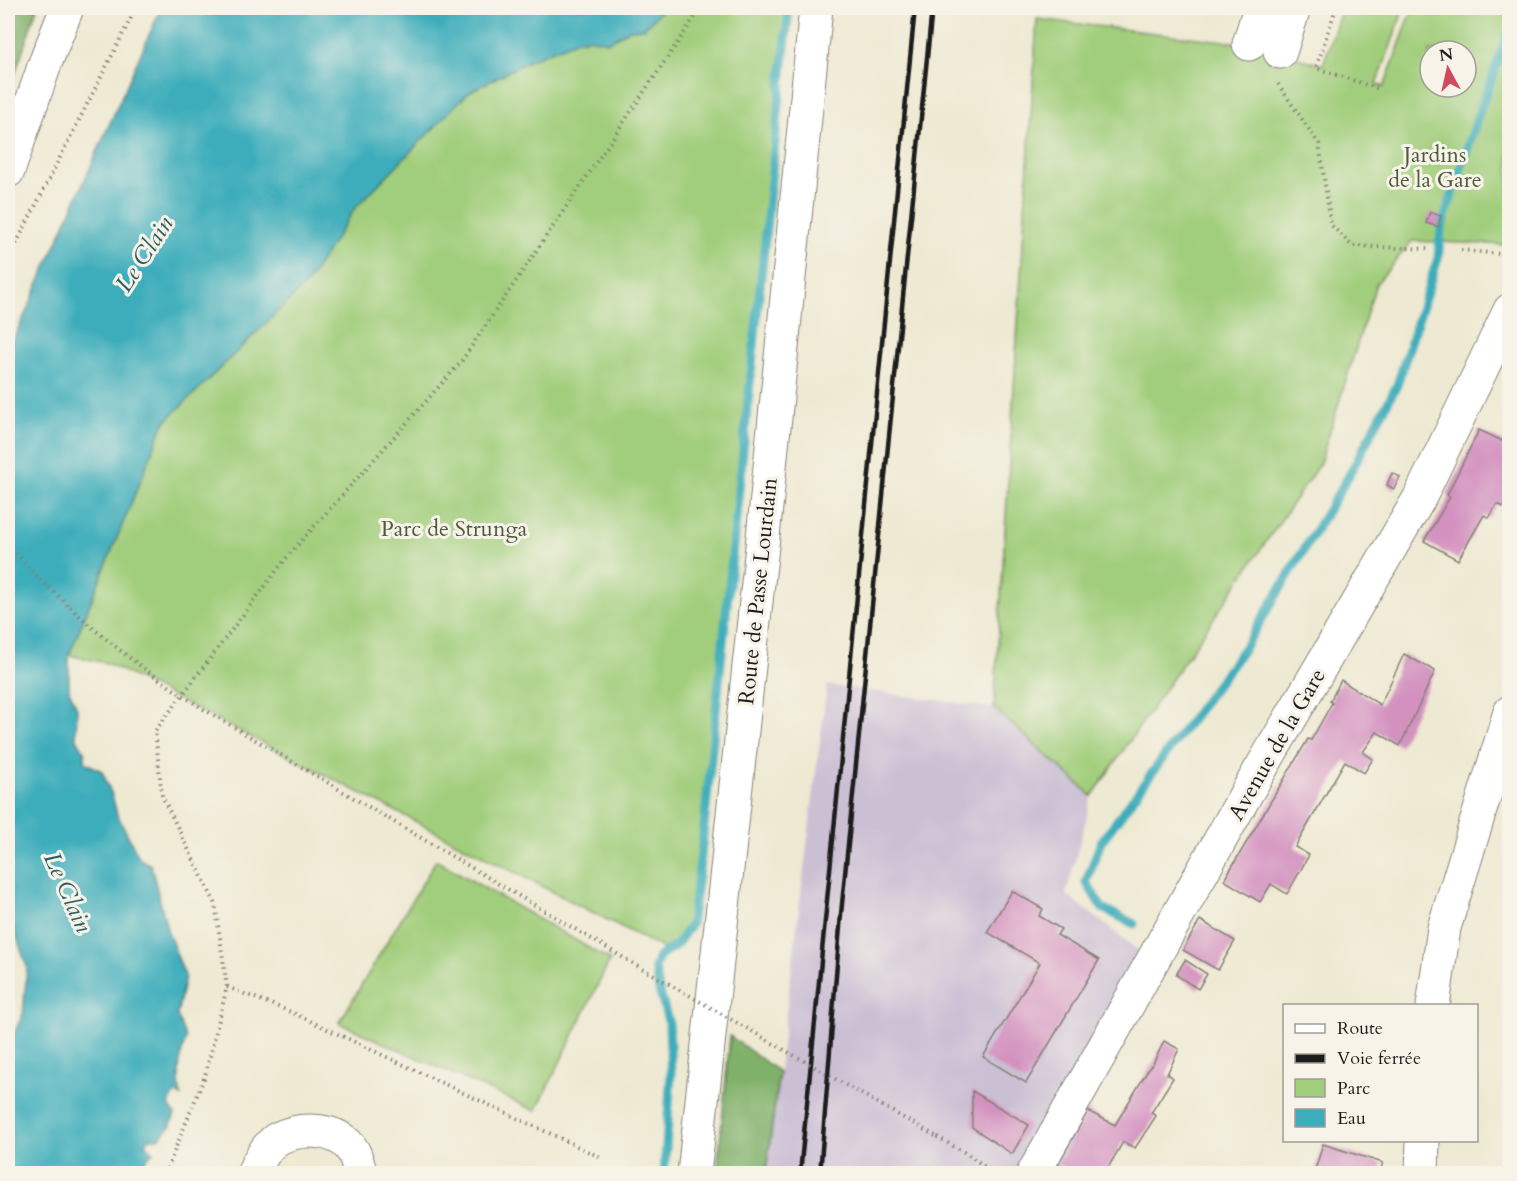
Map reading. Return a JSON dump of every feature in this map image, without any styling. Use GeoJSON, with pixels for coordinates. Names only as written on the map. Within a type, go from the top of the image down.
{"type":"FeatureCollection","features":[{"type":"Feature","properties":{"kind":"street"},"geometry":{"type":"LineString","coordinates":[[8,171],[67,8]]}},
{"type":"Feature","properties":{"kind":"street","name":"Route de Passe Lourdain"},"geometry":{"type":"LineString","coordinates":[[694,1173],[764,537],[816,8]]}},
{"type":"Feature","properties":{"kind":"street"},"geometry":{"type":"LineString","coordinates":[[1249,44],[1260,8]]}},
{"type":"Feature","properties":{"kind":"street"},"geometry":{"type":"LineString","coordinates":[[1280,52],[1294,8]]}},
{"type":"Feature","properties":{"kind":"street","name":"Avenue de la Gare"},"geometry":{"type":"LineString","coordinates":[[1033,1173],[1246,794],[1419,499],[1509,310]]}},
{"type":"Feature","properties":{"kind":"street"},"geometry":{"type":"LineString","coordinates":[[1433,1004],[1444,928],[1509,712]]}},
{"type":"Feature","properties":{"kind":"street"},"geometry":{"type":"LineString","coordinates":[[253,1173],[256,1164],[275,1140],[302,1131],[333,1134],[352,1150],[361,1173]]}},
{"type":"Feature","properties":{"kind":"street"},"geometry":{"type":"LineString","coordinates":[[1422,1173],[1424,1142]]}},
{"type":"Feature","properties":{"kind":"path"},"geometry":{"type":"LineString","coordinates":[[8,260],[136,8]]}},
{"type":"Feature","properties":{"kind":"path"},"geometry":{"type":"LineString","coordinates":[[165,1173],[205,1076],[227,987],[215,903],[162,796],[155,731],[288,557],[462,362],[701,8]]}},
{"type":"Feature","properties":{"kind":"path"},"geometry":{"type":"LineString","coordinates":[[1336,8],[1316,68],[1379,89]]}},
{"type":"Feature","properties":{"kind":"path"},"geometry":{"type":"LineString","coordinates":[[1280,52],[1276,82],[1319,144],[1326,180],[1330,225],[1352,246],[1430,249]]}},
{"type":"Feature","properties":{"kind":"path"},"geometry":{"type":"LineString","coordinates":[[1461,250],[1509,255]]}},
{"type":"Feature","properties":{"kind":"path"},"geometry":{"type":"LineString","coordinates":[[8,544],[32,571],[93,629],[146,671],[205,710],[629,961],[966,1153],[994,1173]]}},
{"type":"Feature","properties":{"kind":"path"},"geometry":{"type":"LineString","coordinates":[[227,987],[291,1012],[602,1158]]}},
{"type":"Feature","properties":{"kind":"shaded area"},"geometry":{"type":"Polygon","coordinates":[[[827,685],[994,708],[1092,796],[1066,894],[1143,954],[1067,1173],[766,1174],[827,685]]]}},
{"type":"Feature","properties":{"kind":"green space"},"geometry":{"type":"Polygon","coordinates":[[[8,8],[37,8],[8,95],[8,8]]]}},
{"type":"Feature","properties":{"kind":"green space","name":"Parc de Strunga"},"geometry":{"type":"Polygon","coordinates":[[[662,8],[789,8],[691,924],[677,944],[668,951],[107,663],[69,655],[164,423],[307,283],[355,208],[469,92],[536,57],[578,40],[588,38],[608,42],[630,29],[644,28],[662,8]]]}},
{"type":"Feature","properties":{"kind":"green space","name":"Jardins de la Gare"},"geometry":{"type":"Polygon","coordinates":[[[1342,8],[1404,8],[1377,84],[1384,87],[1413,8],[1509,8],[1509,245],[1412,241],[1376,284],[1320,463],[1092,796],[994,708],[1037,19],[1249,44],[1323,65],[1342,8]]]}},
{"type":"Feature","properties":{"kind":"green space"},"geometry":{"type":"Polygon","coordinates":[[[436,860],[610,960],[536,1111],[339,1023],[436,860]]]}},
{"type":"Feature","properties":{"kind":"green space"},"geometry":{"type":"Polygon","coordinates":[[[730,1036],[779,1072],[766,1173],[717,1173],[730,1036]]]}},
{"type":"Feature","properties":{"kind":"water","name":"Le Clain"},"geometry":{"type":"Polygon","coordinates":[[[161,8],[662,8],[662,10],[644,28],[630,29],[608,42],[588,38],[578,40],[536,57],[469,92],[355,208],[307,283],[164,423],[69,655],[69,690],[77,708],[76,737],[85,753],[85,762],[102,771],[117,814],[140,859],[151,865],[167,929],[185,976],[177,1015],[186,1039],[179,1068],[181,1096],[175,1093],[169,1105],[175,1114],[170,1127],[159,1138],[149,1138],[145,1144],[153,1152],[133,1173],[8,1173],[8,1046],[23,1014],[27,967],[8,912],[8,349],[161,8]]]}},
{"type":"Feature","properties":{"kind":"building"},"geometry":{"type":"Polygon","coordinates":[[[1430,212],[1441,216],[1438,227],[1426,223],[1430,212]]]}},
{"type":"Feature","properties":{"kind":"building"},"geometry":{"type":"Polygon","coordinates":[[[1479,430],[1509,444],[1509,502],[1507,501],[1503,507],[1497,504],[1489,518],[1484,515],[1458,560],[1424,541],[1450,497],[1447,495],[1479,430]]]}},
{"type":"Feature","properties":{"kind":"building"},"geometry":{"type":"Polygon","coordinates":[[[1392,473],[1400,477],[1394,489],[1387,485],[1392,473]]]}},
{"type":"Feature","properties":{"kind":"building"},"geometry":{"type":"Polygon","coordinates":[[[1404,654],[1435,671],[1400,746],[1377,732],[1363,752],[1373,759],[1364,773],[1345,761],[1295,847],[1309,855],[1287,894],[1271,884],[1260,902],[1224,880],[1308,739],[1311,740],[1332,703],[1330,701],[1341,680],[1380,705],[1404,654]]]}},
{"type":"Feature","properties":{"kind":"building"},"geometry":{"type":"Polygon","coordinates":[[[1012,891],[1043,909],[1039,916],[1061,929],[1057,935],[1099,960],[1026,1083],[983,1057],[1040,963],[987,932],[1012,891]]]}},
{"type":"Feature","properties":{"kind":"building"},"geometry":{"type":"Polygon","coordinates":[[[1200,920],[1235,941],[1218,970],[1183,950],[1200,920]]]}},
{"type":"Feature","properties":{"kind":"building"},"geometry":{"type":"Polygon","coordinates":[[[1185,960],[1207,974],[1198,989],[1176,975],[1185,960]]]}},
{"type":"Feature","properties":{"kind":"building"},"geometry":{"type":"Polygon","coordinates":[[[1164,1041],[1179,1049],[1167,1074],[1173,1078],[1151,1113],[1156,1116],[1135,1148],[1123,1142],[1105,1173],[1076,1173],[1058,1164],[1088,1111],[1115,1125],[1152,1066],[1164,1041]]]}},
{"type":"Feature","properties":{"kind":"building"},"geometry":{"type":"Polygon","coordinates":[[[972,1091],[1029,1125],[1012,1154],[972,1127],[972,1091]]]}},
{"type":"Feature","properties":{"kind":"building"},"geometry":{"type":"Polygon","coordinates":[[[1323,1144],[1383,1163],[1379,1173],[1314,1173],[1323,1144]]]}},
{"type":"Feature","properties":{"kind":"waterway"},"geometry":{"type":"LineString","coordinates":[[664,1174],[671,1075],[669,1024],[655,967],[659,957],[677,944],[691,924],[701,855],[789,8]]}},
{"type":"Feature","properties":{"kind":"waterway"},"geometry":{"type":"LineString","coordinates":[[1134,924],[1102,908],[1086,882],[1101,842],[1245,647],[1348,477],[1397,385],[1438,258],[1441,229],[1478,116],[1510,29]]}},
{"type":"Feature","properties":{"kind":"railway"},"geometry":{"type":"LineString","coordinates":[[800,1174],[915,8]]}},
{"type":"Feature","properties":{"kind":"railway"},"geometry":{"type":"LineString","coordinates":[[820,1174],[841,914],[932,8]]}}]}
